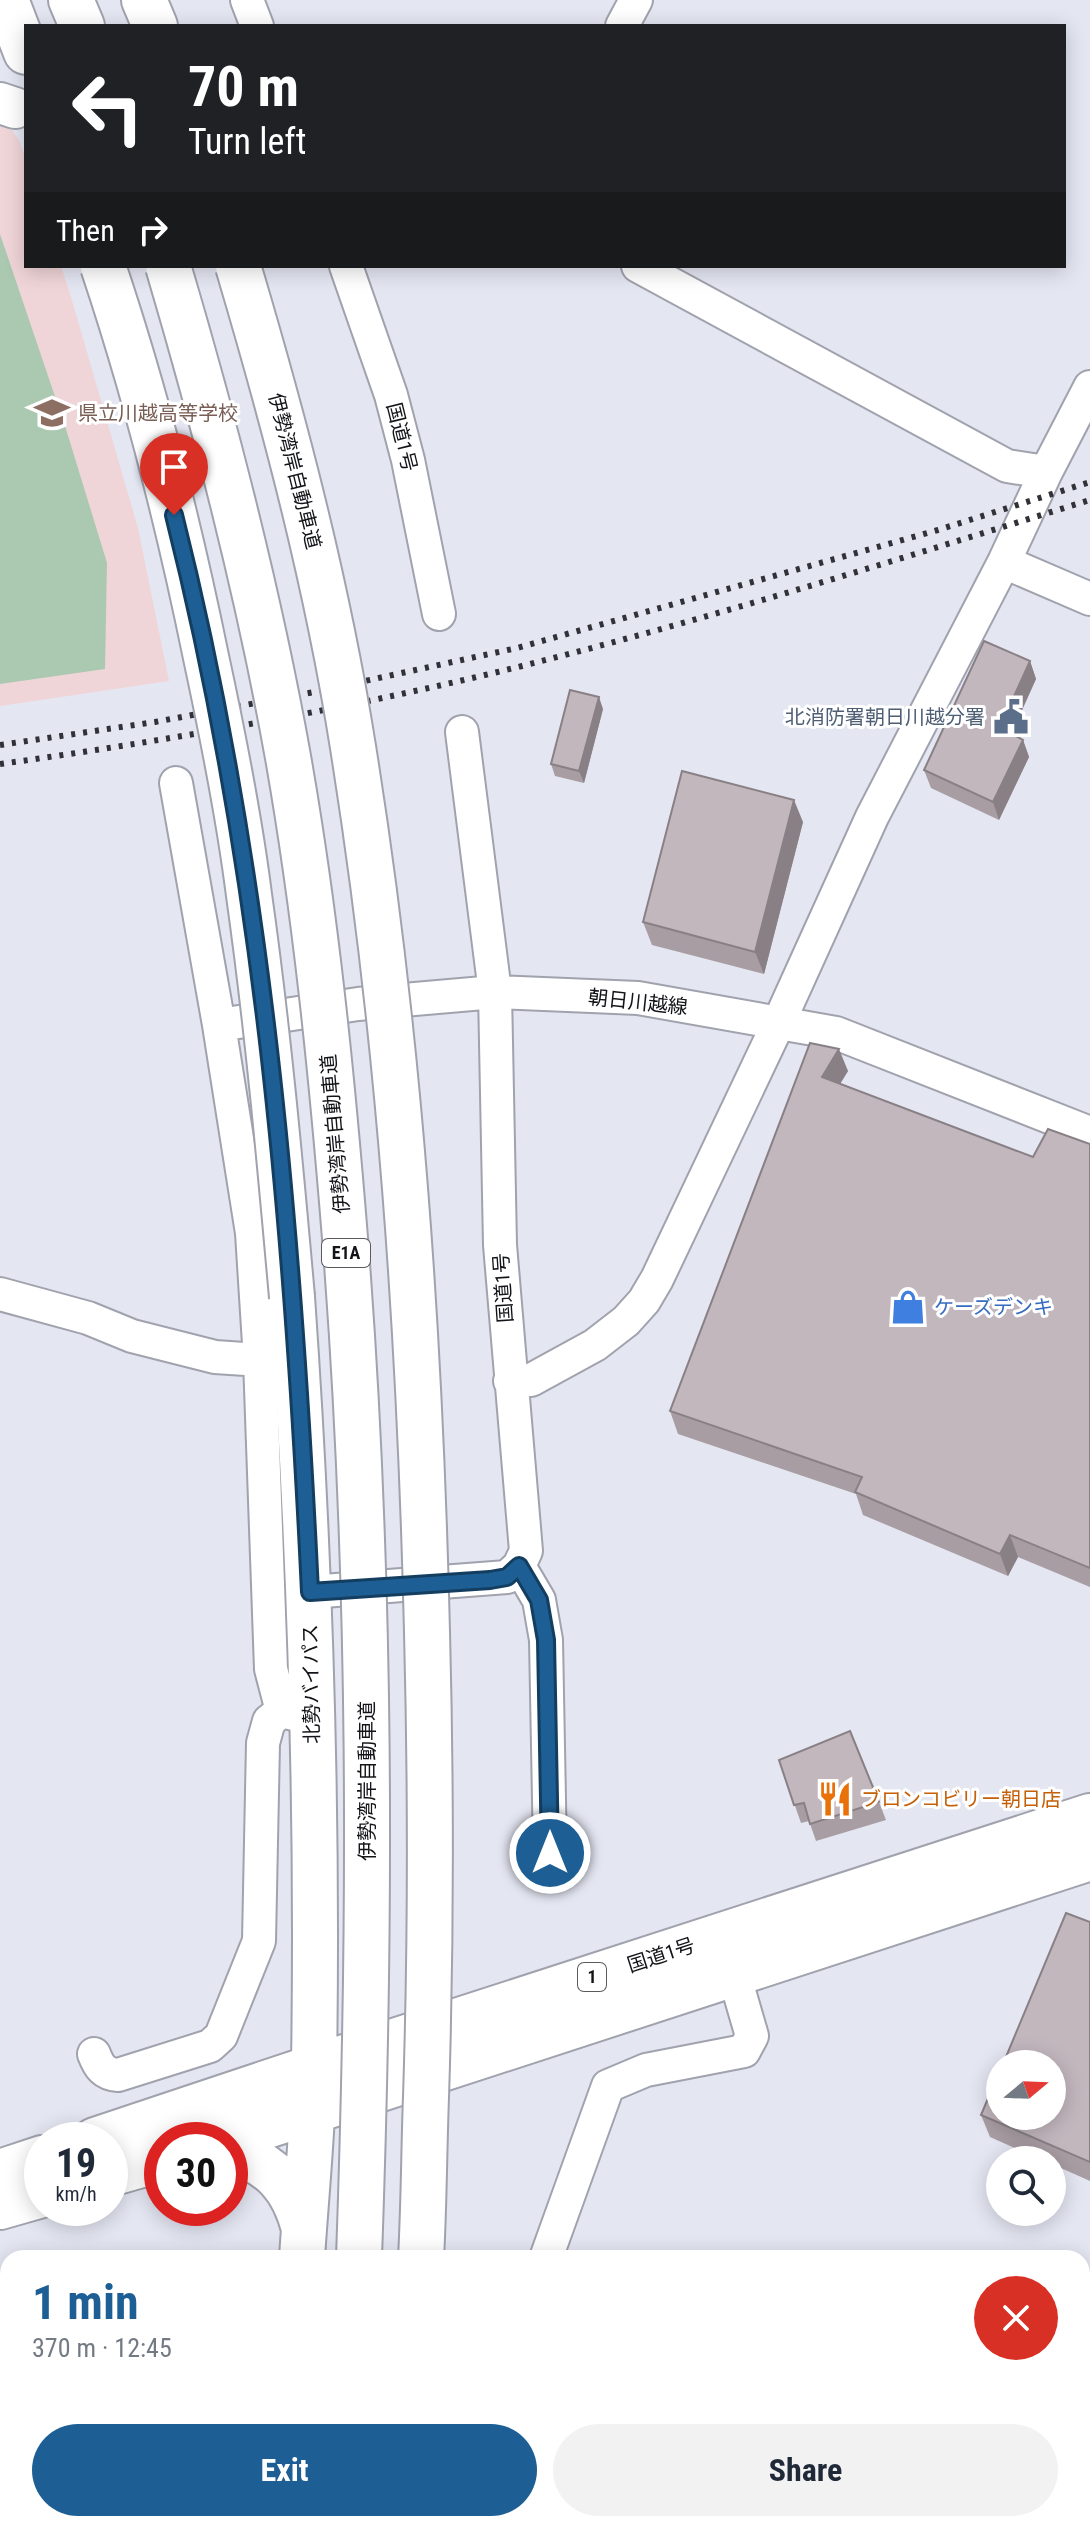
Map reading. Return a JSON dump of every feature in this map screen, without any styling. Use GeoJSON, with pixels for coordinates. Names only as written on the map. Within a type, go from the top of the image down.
{"type":"FeatureCollection","features":[{"type":"Feature","properties":{"kind":"highway"},"geometry":{"type":"LineString","coordinates":[[6,0],[24,47]]}},
{"type":"Feature","properties":{"kind":"highway"},"geometry":{"type":"LineString","coordinates":[[71,0],[81,24]]}},
{"type":"Feature","properties":{"kind":"highway"},"geometry":{"type":"LineString","coordinates":[[144,0],[154,24]]}},
{"type":"Feature","properties":{"kind":"highway","name":"北勢バイパス"},"geometry":{"type":"LineString","coordinates":[[104,268],[153,429],[189,572],[224,739],[249,893],[275,1106],[292,1297],[310,1592],[298,1715],[318,2095],[303,2243]]}},
{"type":"Feature","properties":{"kind":"highway","name":"伊勢湾岸自動車道"},"geometry":{"type":"LineString","coordinates":[[169,268],[210,405],[253,580],[288,758],[315,943],[336,1128],[352,1330],[369,1764],[367,1987],[359,2250]]}},
{"type":"Feature","properties":{"kind":"highway","name":"伊勢湾岸自動車道"},"geometry":{"type":"LineString","coordinates":[[239,268],[273,382],[317,561],[352,744],[379,927],[400,1123],[415,1310],[425,1518],[430,1754],[429,1984],[421,2250]]}},
{"type":"Feature","properties":{"kind":"highway","name":"国道1号"},"geometry":{"type":"LineString","coordinates":[[248,2129],[318,2095],[1090,1816]]}},
{"type":"Feature","properties":{"kind":"highway","name":"国道1号"},"geometry":{"type":"LineString","coordinates":[[128,2133],[318,2095],[734,1974],[1090,1858]]}},
{"type":"Feature","properties":{"kind":"highway","name":"北勢バイパス"},"geometry":{"type":"LineString","coordinates":[[318,2095],[378,2250]]}},
{"type":"Feature","properties":{"kind":"highway"},"geometry":{"type":"LineString","coordinates":[[248,2158],[260,2163],[288,2188],[298,2208],[303,2243]]}},
{"type":"Feature","properties":{"kind":"highway"},"geometry":{"type":"LineString","coordinates":[[0,2172],[24,2164]]}},
{"type":"Feature","properties":{"kind":"highway"},"geometry":{"type":"LineString","coordinates":[[0,2207],[24,2200]]}},
{"type":"Feature","properties":{"kind":"street"},"geometry":{"type":"LineString","coordinates":[[247,0],[256,24]]}},
{"type":"Feature","properties":{"kind":"street"},"geometry":{"type":"LineString","coordinates":[[623,24],[636,0]]}},
{"type":"Feature","properties":{"kind":"street","name":"国道1号"},"geometry":{"type":"LineString","coordinates":[[347,268],[391,395],[408,460],[439,614]]}},
{"type":"Feature","properties":{"kind":"street"},"geometry":{"type":"LineString","coordinates":[[642,268],[1007,466],[1046,472]]}},
{"type":"Feature","properties":{"kind":"street"},"geometry":{"type":"LineString","coordinates":[[510,1381],[531,1380],[595,1345],[626,1321],[644,1301],[657,1279],[872,817],[1004,562],[1090,387]]}},
{"type":"Feature","properties":{"kind":"street"},"geometry":{"type":"LineString","coordinates":[[1004,562],[1090,599]]}},
{"type":"Feature","properties":{"kind":"street","name":"国道1号"},"geometry":{"type":"LineString","coordinates":[[462,732],[495,992],[500,1245],[526,1533],[526,1551],[519,1566]]}},
{"type":"Feature","properties":{"kind":"street"},"geometry":{"type":"LineString","coordinates":[[94,2054],[99,2066],[108,2074],[118,2075],[210,2046],[221,2036],[259,1941],[263,1743],[269,1721],[298,1715],[271,1669],[260,1360],[252,1233],[176,783]]}},
{"type":"Feature","properties":{"kind":"street"},"geometry":{"type":"LineString","coordinates":[[219,1025],[358,1004],[495,992]]}},
{"type":"Feature","properties":{"kind":"street","name":"朝日川越線"},"geometry":{"type":"LineString","coordinates":[[495,992],[638,998],[836,1033],[1090,1133]]}},
{"type":"Feature","properties":{"kind":"street"},"geometry":{"type":"LineString","coordinates":[[0,1294],[88,1318],[132,1336],[215,1357],[260,1360]]}},
{"type":"Feature","properties":{"kind":"street"},"geometry":{"type":"LineString","coordinates":[[310,1592],[490,1580],[507,1577],[519,1566],[539,1600],[546,1640],[550,1853]]}},
{"type":"Feature","properties":{"kind":"street"},"geometry":{"type":"LineString","coordinates":[[549,2250],[608,2086],[646,2070],[744,2051],[752,2036],[734,1974]]}},
{"type":"Feature","properties":{"kind":"shaded area","name":"県立川越高等学校"},"geometry":{"type":"Polygon","coordinates":[[[0,126],[12,130],[24,154],[24,268],[62,268],[138,528],[169,681],[0,706],[0,126]]]}},
{"type":"Feature","properties":{"kind":"green space"},"geometry":{"type":"Polygon","coordinates":[[[0,234],[66,429],[107,563],[105,669],[0,684],[0,234]]]}},
{"type":"Feature","properties":{"kind":"building"},"geometry":{"type":"Polygon","coordinates":[[[984,641],[1030,661],[1000,727],[1023,740],[993,802],[924,770],[984,641]]]}},
{"type":"Feature","properties":{"kind":"building"},"geometry":{"type":"Polygon","coordinates":[[[570,690],[599,697],[579,771],[551,764],[570,690]]]}},
{"type":"Feature","properties":{"kind":"building"},"geometry":{"type":"Polygon","coordinates":[[[682,771],[794,800],[755,952],[643,922],[682,771]]]}},
{"type":"Feature","properties":{"kind":"building","name":"ケーズデンキ"},"geometry":{"type":"Polygon","coordinates":[[[810,1043],[839,1049],[822,1077],[1033,1157],[1048,1129],[1090,1144],[1090,1568],[1010,1535],[1000,1554],[855,1492],[862,1477],[670,1411],[810,1043]]]}},
{"type":"Feature","properties":{"kind":"building","name":"ブロンコビリー朝日店"},"geometry":{"type":"Polygon","coordinates":[[[850,1731],[879,1802],[810,1824],[804,1803],[794,1805],[779,1760],[850,1731]]]}},
{"type":"Feature","properties":{"kind":"building"},"geometry":{"type":"Polygon","coordinates":[[[1066,1913],[1090,1922],[1090,2162],[1066,2152],[1066,2146],[1053,2146],[1016,2130],[1066,2130],[1066,2050],[1009,2050],[1066,1913]]]}},
{"type":"Feature","properties":{"kind":"railway"},"geometry":{"type":"LineString","coordinates":[[0,745],[155,722],[314,692],[517,648],[938,530],[1090,482]]}},
{"type":"Feature","properties":{"kind":"railway"},"geometry":{"type":"LineString","coordinates":[[0,764],[262,722],[522,666],[736,608],[1090,500]]}},
{"type":"Feature","properties":{"kind":"place","name":"県立川越高等学校"},"geometry":{"type":"Point","coordinates":[52,413]}},
{"type":"Feature","properties":{"kind":"place","name":"北消防署朝日川越分署"},"geometry":{"type":"Point","coordinates":[1011,717]}},
{"type":"Feature","properties":{"kind":"place","name":"ケーズデンキ"},"geometry":{"type":"Point","coordinates":[908,1307]}},
{"type":"Feature","properties":{"kind":"place","name":"ブロンコビリー朝日店"},"geometry":{"type":"Point","coordinates":[835,1799]}},
{"type":"Feature","properties":{"kind":"route"},"geometry":{"type":"LineString","coordinates":[[174,515],[224,739],[249,893],[275,1106],[292,1297],[310,1592],[490,1580],[507,1577],[519,1566],[539,1600],[546,1640],[550,1853]]}}]}
